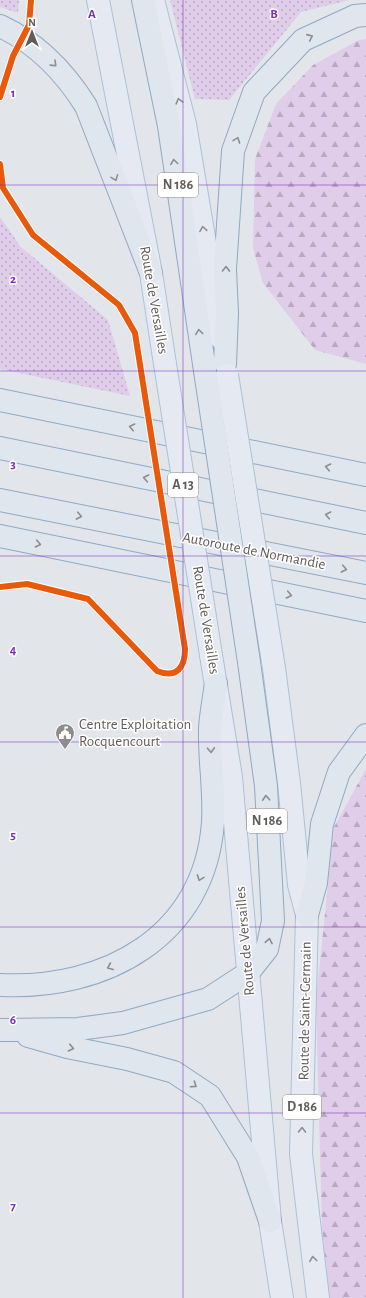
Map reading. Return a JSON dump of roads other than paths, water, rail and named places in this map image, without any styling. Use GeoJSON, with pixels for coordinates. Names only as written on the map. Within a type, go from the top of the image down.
{"type":"FeatureCollection","features":[{"type":"Feature","properties":{"kind":"highway","name":"N 186"},"geometry":{"type":"LineString","coordinates":[[143,0],[219,370],[249,662],[266,786],[273,921],[267,949],[248,973]]}},
{"type":"Feature","properties":{"kind":"highway"},"geometry":{"type":"LineString","coordinates":[[219,370],[227,313],[225,269],[233,151],[254,92],[303,40],[355,16],[366,15]]}},
{"type":"Feature","properties":{"kind":"highway"},"geometry":{"type":"LineString","coordinates":[[0,26],[26,40],[43,53],[59,68],[78,93],[94,123],[151,272]]}},
{"type":"Feature","properties":{"kind":"highway"},"geometry":{"type":"LineString","coordinates":[[0,400],[366,475]]}},
{"type":"Feature","properties":{"kind":"highway","name":"A 13"},"geometry":{"type":"LineString","coordinates":[[0,448],[366,523]]}},
{"type":"Feature","properties":{"kind":"highway","name":"Autoroute de Normandie"},"geometry":{"type":"LineString","coordinates":[[0,500],[366,573]]}},
{"type":"Feature","properties":{"kind":"highway"},"geometry":{"type":"LineString","coordinates":[[0,536],[366,611]]}},
{"type":"Feature","properties":{"kind":"highway"},"geometry":{"type":"LineString","coordinates":[[0,985],[53,983],[79,978],[110,968],[140,952],[168,928],[185,907],[198,884],[206,860],[213,823],[214,785],[210,728],[216,683]]}},
{"type":"Feature","properties":{"kind":"highway"},"geometry":{"type":"LineString","coordinates":[[307,916],[316,883],[322,824],[339,772],[366,735]]}},
{"type":"Feature","properties":{"kind":"highway"},"geometry":{"type":"LineString","coordinates":[[3,1030],[78,1029],[123,1023],[208,999],[248,973]]}},
{"type":"Feature","properties":{"kind":"highway"},"geometry":{"type":"LineString","coordinates":[[3,1030],[67,1047],[127,1059],[174,1072],[210,1096],[248,1157],[270,1221]]}},
{"type":"Feature","properties":{"kind":"main road","name":"Route de Versailles"},"geometry":{"type":"LineString","coordinates":[[98,0],[151,272],[231,777],[270,1221]]}},
{"type":"Feature","properties":{"kind":"main road","name":"N 186"},"geometry":{"type":"LineString","coordinates":[[152,0],[185,124],[219,370],[274,668],[289,783],[299,885],[307,916]]}},
{"type":"Feature","properties":{"kind":"main road","name":"Route de Saint-Germain"},"geometry":{"type":"LineString","coordinates":[[307,916],[301,1154],[318,1298]]}},
{"type":"Feature","properties":{"kind":"main road"},"geometry":{"type":"LineString","coordinates":[[270,1221],[282,1298]]}},
{"type":"Feature","properties":{"kind":"place","name":"Centre Exploitation Rocquencourt"},"geometry":{"type":"Point","coordinates":[65,750]}}]}
